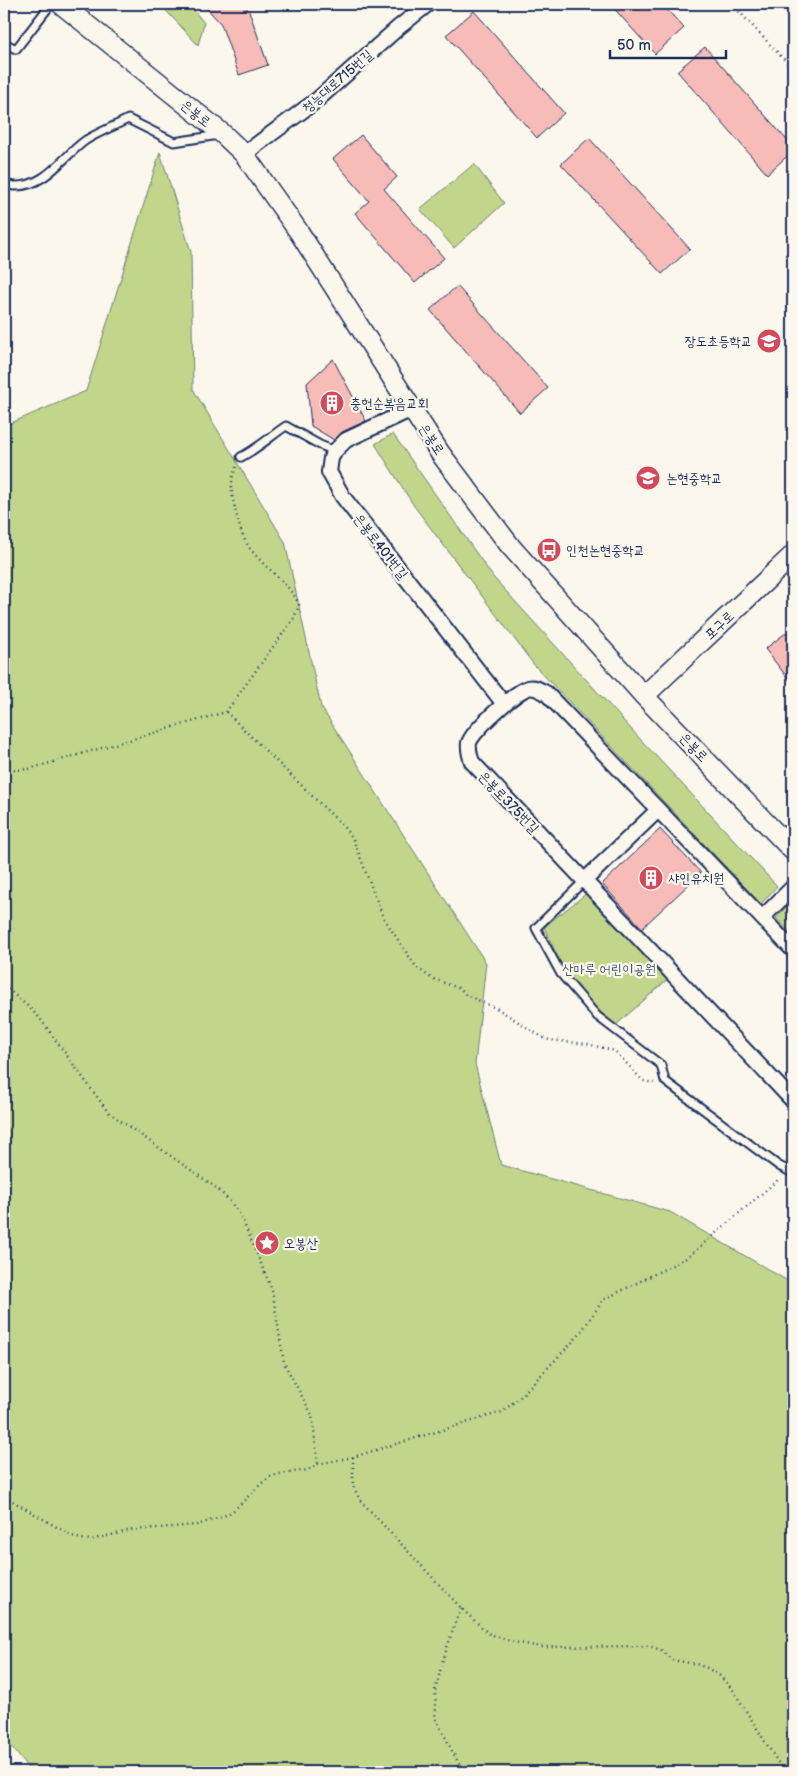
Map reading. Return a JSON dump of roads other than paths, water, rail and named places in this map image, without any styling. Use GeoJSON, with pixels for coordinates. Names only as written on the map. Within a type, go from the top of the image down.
{"type":"FeatureCollection","features":[{"type":"Feature","properties":{"kind":"main road","name":"은봉로"},"geometry":{"type":"LineString","coordinates":[[61,4],[223,134],[244,154],[299,232],[440,453],[511,548],[644,696],[793,851]]}},
{"type":"Feature","properties":{"kind":"main road","name":"포구로"},"geometry":{"type":"LineString","coordinates":[[644,696],[793,555]]}},
{"type":"Feature","properties":{"kind":"street","name":"청능대로715번길"},"geometry":{"type":"LineString","coordinates":[[244,154],[317,100],[399,27],[428,4]]}},
{"type":"Feature","properties":{"kind":"street"},"geometry":{"type":"LineString","coordinates":[[335,451],[346,440],[412,409]]}},
{"type":"Feature","properties":{"kind":"street","name":"은봉로401번길"},"geometry":{"type":"LineString","coordinates":[[335,451],[331,458],[329,472],[343,497],[504,704]]}},
{"type":"Feature","properties":{"kind":"street","name":"은봉로375번길"},"geometry":{"type":"LineString","coordinates":[[793,950],[546,693],[536,688],[527,688],[504,704],[474,733],[469,743],[469,753],[472,762],[793,1101]]}},
{"type":"Feature","properties":{"kind":"street"},"geometry":{"type":"LineString","coordinates":[[584,881],[658,810]]}},
{"type":"Feature","properties":{"kind":"street"},"geometry":{"type":"LineString","coordinates":[[762,918],[793,887]]}},
{"type":"Feature","properties":{"kind":"lane"},"geometry":{"type":"LineString","coordinates":[[4,43],[16,49],[51,4]]}},
{"type":"Feature","properties":{"kind":"lane"},"geometry":{"type":"LineString","coordinates":[[4,184],[14,187],[27,185],[50,172],[86,140],[128,120],[174,142],[223,134]]}},
{"type":"Feature","properties":{"kind":"lane"},"geometry":{"type":"LineString","coordinates":[[241,457],[253,451],[286,426],[335,451]]}},
{"type":"Feature","properties":{"kind":"lane"},"geometry":{"type":"LineString","coordinates":[[584,881],[536,928],[561,974],[597,1016],[661,1065],[665,1081],[779,1166],[791,1172]]}},
{"type":"Feature","properties":{"kind":"place","name":"장도초등학교"},"geometry":{"type":"Point","coordinates":[769,341]}},
{"type":"Feature","properties":{"kind":"place","name":"충헌순복음교회"},"geometry":{"type":"Point","coordinates":[332,403]}},
{"type":"Feature","properties":{"kind":"place","name":"논현중학교"},"geometry":{"type":"Point","coordinates":[648,478]}},
{"type":"Feature","properties":{"kind":"place","name":"인천논현중학교"},"geometry":{"type":"Point","coordinates":[549,550]}},
{"type":"Feature","properties":{"kind":"place","name":"샤인유치원"},"geometry":{"type":"Point","coordinates":[651,878]}},
{"type":"Feature","properties":{"kind":"place","name":"오봉산"},"geometry":{"type":"Point","coordinates":[267,1243]}},
{"type":"Feature","properties":{"kind":"park label","name":"산마루 어린이공원"},"geometry":{"type":"Point","coordinates":[609,969]}}]}
